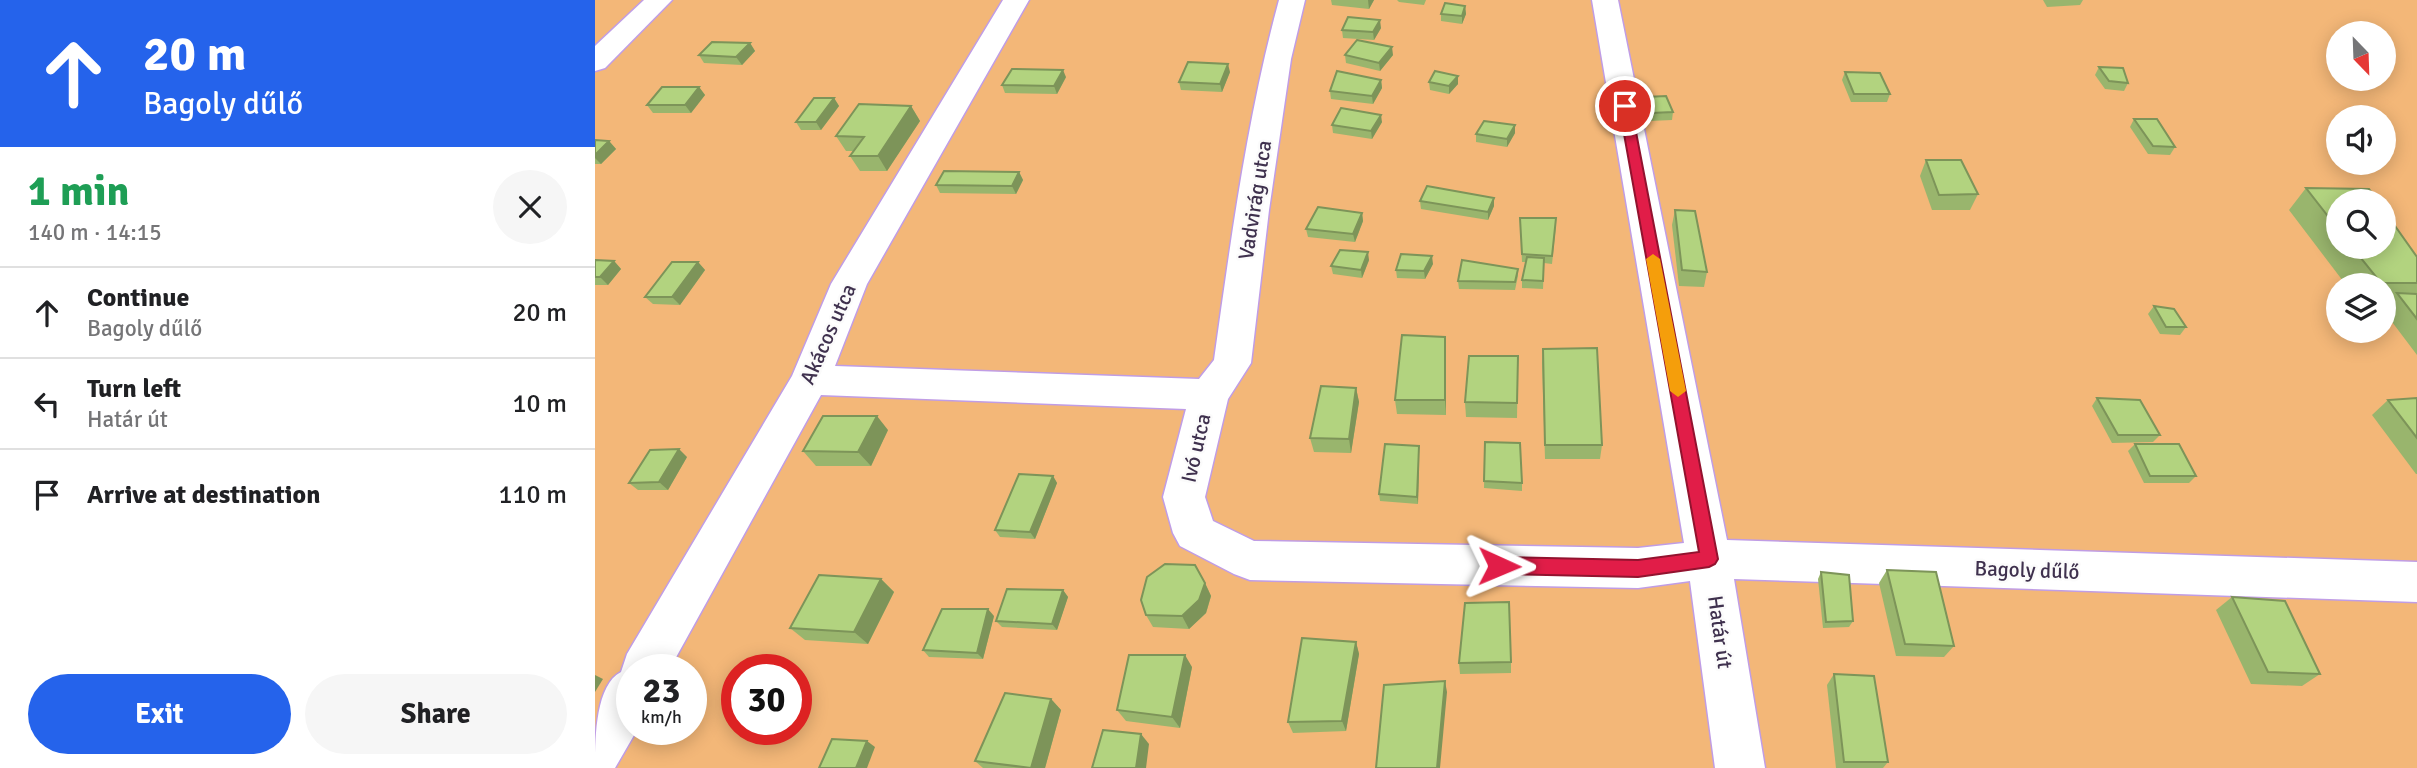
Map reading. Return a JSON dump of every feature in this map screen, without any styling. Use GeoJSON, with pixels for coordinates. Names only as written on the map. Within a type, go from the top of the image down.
{"type":"FeatureCollection","features":[{"type":"Feature","properties":{"kind":"street"},"geometry":{"type":"LineString","coordinates":[[595,62],[659,0]]}},
{"type":"Feature","properties":{"kind":"street","name":"Akácos utca"},"geometry":{"type":"LineString","coordinates":[[653,654],[810,380],[849,284],[958,103],[1016,0]]}},
{"type":"Feature","properties":{"kind":"street","name":"Vadvirág utca"},"geometry":{"type":"LineString","coordinates":[[1209,395],[1232,363],[1256,183],[1277,59],[1292,0]]}},
{"type":"Feature","properties":{"kind":"street","name":"Határ út"},"geometry":{"type":"LineString","coordinates":[[1605,0],[1709,559],[1740,768]]}},
{"type":"Feature","properties":{"kind":"street","name":"Ivó utca"},"geometry":{"type":"LineString","coordinates":[[810,380],[1209,395],[1184,498],[1195,533],[1250,560],[1638,568]]}},
{"type":"Feature","properties":{"kind":"street","name":"Bagoly dűlő"},"geometry":{"type":"LineString","coordinates":[[1638,568],[1709,559],[2417,582]]}},
{"type":"Feature","properties":{"kind":"street"},"geometry":{"type":"LineString","coordinates":[[595,755],[616,719]]}},
{"type":"Feature","properties":{"kind":"shaded area"},"geometry":{"type":"Polygon","coordinates":[[[595,0],[2417,0],[2417,768],[595,768],[595,0]]]}},
{"type":"Feature","properties":{"kind":"building"},"geometry":{"type":"Polygon","coordinates":[[[1445,3],[1465,6],[1462,16],[1441,14],[1445,3]]]}},
{"type":"Feature","properties":{"kind":"building"},"geometry":{"type":"Polygon","coordinates":[[[1348,17],[1380,20],[1373,32],[1342,30],[1348,17]]]}},
{"type":"Feature","properties":{"kind":"building"},"geometry":{"type":"Polygon","coordinates":[[[1357,40],[1392,47],[1379,63],[1345,55],[1357,40]]]}},
{"type":"Feature","properties":{"kind":"building"},"geometry":{"type":"Polygon","coordinates":[[[712,42],[750,43],[736,57],[699,55],[712,42]]]}},
{"type":"Feature","properties":{"kind":"building"},"geometry":{"type":"Polygon","coordinates":[[[1188,62],[1228,64],[1220,84],[1179,82],[1188,62]]]}},
{"type":"Feature","properties":{"kind":"building"},"geometry":{"type":"Polygon","coordinates":[[[2099,67],[2123,68],[2128,83],[2109,81],[2099,67]]]}},
{"type":"Feature","properties":{"kind":"building"},"geometry":{"type":"Polygon","coordinates":[[[1012,69],[1063,70],[1054,86],[1002,85],[1012,69]]]}},
{"type":"Feature","properties":{"kind":"building"},"geometry":{"type":"Polygon","coordinates":[[[1337,71],[1381,80],[1372,96],[1330,91],[1337,71]]]}},
{"type":"Feature","properties":{"kind":"building"},"geometry":{"type":"Polygon","coordinates":[[[1435,71],[1458,76],[1449,86],[1429,82],[1435,71]]]}},
{"type":"Feature","properties":{"kind":"building"},"geometry":{"type":"Polygon","coordinates":[[[1845,72],[1880,73],[1890,94],[1854,94],[1845,72]]]}},
{"type":"Feature","properties":{"kind":"building"},"geometry":{"type":"Polygon","coordinates":[[[662,87],[699,87],[685,105],[647,105],[662,87]]]}},
{"type":"Feature","properties":{"kind":"building"},"geometry":{"type":"Polygon","coordinates":[[[1666,96],[1673,112],[1651,113],[1646,97],[1666,96]]]}},
{"type":"Feature","properties":{"kind":"building"},"geometry":{"type":"Polygon","coordinates":[[[814,98],[834,98],[816,122],[796,122],[814,98]]]}},
{"type":"Feature","properties":{"kind":"building"},"geometry":{"type":"Polygon","coordinates":[[[859,104],[911,106],[878,156],[850,156],[864,137],[836,136],[859,104]]]}},
{"type":"Feature","properties":{"kind":"building"},"geometry":{"type":"Polygon","coordinates":[[[1341,108],[1381,115],[1371,131],[1332,125],[1341,108]]]}},
{"type":"Feature","properties":{"kind":"building"},"geometry":{"type":"Polygon","coordinates":[[[2134,119],[2157,119],[2175,147],[2153,146],[2134,119]]]}},
{"type":"Feature","properties":{"kind":"building"},"geometry":{"type":"Polygon","coordinates":[[[1484,121],[1515,125],[1507,139],[1476,134],[1484,121]]]}},
{"type":"Feature","properties":{"kind":"building"},"geometry":{"type":"Polygon","coordinates":[[[595,140],[609,141],[595,155],[595,140]]]}},
{"type":"Feature","properties":{"kind":"building"},"geometry":{"type":"Polygon","coordinates":[[[1926,160],[1961,160],[1978,194],[1939,195],[1926,160]]]}},
{"type":"Feature","properties":{"kind":"building"},"geometry":{"type":"Polygon","coordinates":[[[944,171],[1019,172],[1012,186],[936,185],[944,171]]]}},
{"type":"Feature","properties":{"kind":"building"},"geometry":{"type":"Polygon","coordinates":[[[1427,186],[1494,198],[1488,212],[1420,201],[1427,186]]]}},
{"type":"Feature","properties":{"kind":"building"},"geometry":{"type":"Polygon","coordinates":[[[2306,188],[2369,189],[2326,189],[2326,214],[2306,188]]]}},
{"type":"Feature","properties":{"kind":"building"},"geometry":{"type":"Polygon","coordinates":[[[1318,207],[1362,213],[1353,234],[1306,229],[1318,207]]]}},
{"type":"Feature","properties":{"kind":"building"},"geometry":{"type":"Polygon","coordinates":[[[1675,210],[1695,211],[1707,272],[1682,270],[1675,210]]]}},
{"type":"Feature","properties":{"kind":"building"},"geometry":{"type":"Polygon","coordinates":[[[1520,218],[1556,218],[1552,256],[1522,254],[1520,218]]]}},
{"type":"Feature","properties":{"kind":"building"},"geometry":{"type":"Polygon","coordinates":[[[2396,227],[2417,257],[2417,283],[2396,283],[2396,273],[2373,273],[2362,259],[2396,259],[2396,227]]]}},
{"type":"Feature","properties":{"kind":"building"},"geometry":{"type":"Polygon","coordinates":[[[1340,250],[1368,252],[1361,270],[1331,266],[1340,250]]]}},
{"type":"Feature","properties":{"kind":"building"},"geometry":{"type":"Polygon","coordinates":[[[1401,254],[1432,256],[1424,271],[1396,270],[1401,254]]]}},
{"type":"Feature","properties":{"kind":"building"},"geometry":{"type":"Polygon","coordinates":[[[1527,257],[1544,258],[1543,281],[1522,280],[1527,257]]]}},
{"type":"Feature","properties":{"kind":"building"},"geometry":{"type":"Polygon","coordinates":[[[595,260],[614,261],[600,277],[595,277],[595,260]]]}},
{"type":"Feature","properties":{"kind":"building"},"geometry":{"type":"Polygon","coordinates":[[[1462,260],[1518,269],[1515,282],[1458,281],[1462,260]]]}},
{"type":"Feature","properties":{"kind":"building"},"geometry":{"type":"Polygon","coordinates":[[[672,262],[698,262],[672,297],[645,297],[672,262]]]}},
{"type":"Feature","properties":{"kind":"building"},"geometry":{"type":"Polygon","coordinates":[[[2397,293],[2417,294],[2417,319],[2397,293]]]}},
{"type":"Feature","properties":{"kind":"building"},"geometry":{"type":"Polygon","coordinates":[[[2154,306],[2174,309],[2186,327],[2166,327],[2154,306]]]}},
{"type":"Feature","properties":{"kind":"building"},"geometry":{"type":"Polygon","coordinates":[[[1402,335],[1445,337],[1445,400],[1395,400],[1402,335]]]}},
{"type":"Feature","properties":{"kind":"building"},"geometry":{"type":"Polygon","coordinates":[[[1597,348],[1602,445],[1545,445],[1543,349],[1597,348]]]}},
{"type":"Feature","properties":{"kind":"building"},"geometry":{"type":"Polygon","coordinates":[[[1469,356],[1518,356],[1517,403],[1465,402],[1469,356]]]}},
{"type":"Feature","properties":{"kind":"building"},"geometry":{"type":"Polygon","coordinates":[[[1321,386],[1356,388],[1349,439],[1310,438],[1321,386]]]}},
{"type":"Feature","properties":{"kind":"building"},"geometry":{"type":"Polygon","coordinates":[[[2097,398],[2140,400],[2160,435],[2118,435],[2097,398]]]}},
{"type":"Feature","properties":{"kind":"building"},"geometry":{"type":"Polygon","coordinates":[[[2417,398],[2417,438],[2388,400],[2417,398]]]}},
{"type":"Feature","properties":{"kind":"building"},"geometry":{"type":"Polygon","coordinates":[[[823,416],[877,416],[858,452],[803,451],[823,416]]]}},
{"type":"Feature","properties":{"kind":"building"},"geometry":{"type":"Polygon","coordinates":[[[1485,442],[1520,443],[1522,483],[1484,481],[1485,442]]]}},
{"type":"Feature","properties":{"kind":"building"},"geometry":{"type":"Polygon","coordinates":[[[1385,444],[1419,446],[1417,497],[1379,494],[1385,444]]]}},
{"type":"Feature","properties":{"kind":"building"},"geometry":{"type":"Polygon","coordinates":[[[2135,444],[2179,444],[2196,476],[2150,476],[2135,444]]]}},
{"type":"Feature","properties":{"kind":"building"},"geometry":{"type":"Polygon","coordinates":[[[679,449],[659,482],[629,483],[650,450],[679,449]]]}},
{"type":"Feature","properties":{"kind":"building"},"geometry":{"type":"Polygon","coordinates":[[[1019,474],[1053,476],[1030,532],[995,530],[1019,474]]]}},
{"type":"Feature","properties":{"kind":"building"},"geometry":{"type":"Polygon","coordinates":[[[1165,564],[1195,565],[1205,583],[1199,600],[1182,616],[1146,615],[1141,600],[1147,577],[1165,564]]]}},
{"type":"Feature","properties":{"kind":"building"},"geometry":{"type":"Polygon","coordinates":[[[1887,570],[1936,572],[1954,646],[1905,644],[1887,570]]]}},
{"type":"Feature","properties":{"kind":"building"},"geometry":{"type":"Polygon","coordinates":[[[1821,572],[1849,575],[1853,621],[1826,622],[1821,572]]]}},
{"type":"Feature","properties":{"kind":"building"},"geometry":{"type":"Polygon","coordinates":[[[819,575],[881,579],[854,632],[790,628],[819,575]]]}},
{"type":"Feature","properties":{"kind":"building"},"geometry":{"type":"Polygon","coordinates":[[[1007,589],[1063,590],[1052,624],[996,621],[1007,589]]]}},
{"type":"Feature","properties":{"kind":"building"},"geometry":{"type":"Polygon","coordinates":[[[2232,597],[2285,601],[2320,674],[2268,672],[2232,597]]]}},
{"type":"Feature","properties":{"kind":"building"},"geometry":{"type":"Polygon","coordinates":[[[1509,602],[1511,662],[1459,663],[1465,603],[1509,602]]]}},
{"type":"Feature","properties":{"kind":"building"},"geometry":{"type":"Polygon","coordinates":[[[942,609],[988,609],[977,653],[923,650],[942,609]]]}},
{"type":"Feature","properties":{"kind":"building"},"geometry":{"type":"Polygon","coordinates":[[[1302,638],[1356,642],[1342,721],[1288,722],[1302,638]]]}},
{"type":"Feature","properties":{"kind":"building"},"geometry":{"type":"Polygon","coordinates":[[[1129,655],[1185,655],[1172,717],[1117,710],[1129,655]]]}},
{"type":"Feature","properties":{"kind":"building"},"geometry":{"type":"Polygon","coordinates":[[[1834,674],[1874,676],[1888,762],[1844,762],[1834,674]]]}},
{"type":"Feature","properties":{"kind":"building"},"geometry":{"type":"Polygon","coordinates":[[[1445,681],[1437,768],[1376,768],[1384,685],[1445,681]]]}},
{"type":"Feature","properties":{"kind":"building"},"geometry":{"type":"Polygon","coordinates":[[[1005,693],[1051,699],[1031,768],[975,761],[1005,693]]]}},
{"type":"Feature","properties":{"kind":"building"},"geometry":{"type":"Polygon","coordinates":[[[1103,730],[1141,734],[1136,768],[1092,768],[1103,730]]]}},
{"type":"Feature","properties":{"kind":"building"},"geometry":{"type":"Polygon","coordinates":[[[832,739],[867,741],[856,768],[819,768],[832,739]]]}},
{"type":"Feature","properties":{"kind":"slow traffic"},"geometry":{"type":"LineString","coordinates":[[1653,259],[1678,391]]}},
{"type":"Feature","properties":{"kind":"route"},"geometry":{"type":"LineString","coordinates":[[1499,566],[1638,568],[1709,559],[1625,106]]}}]}
